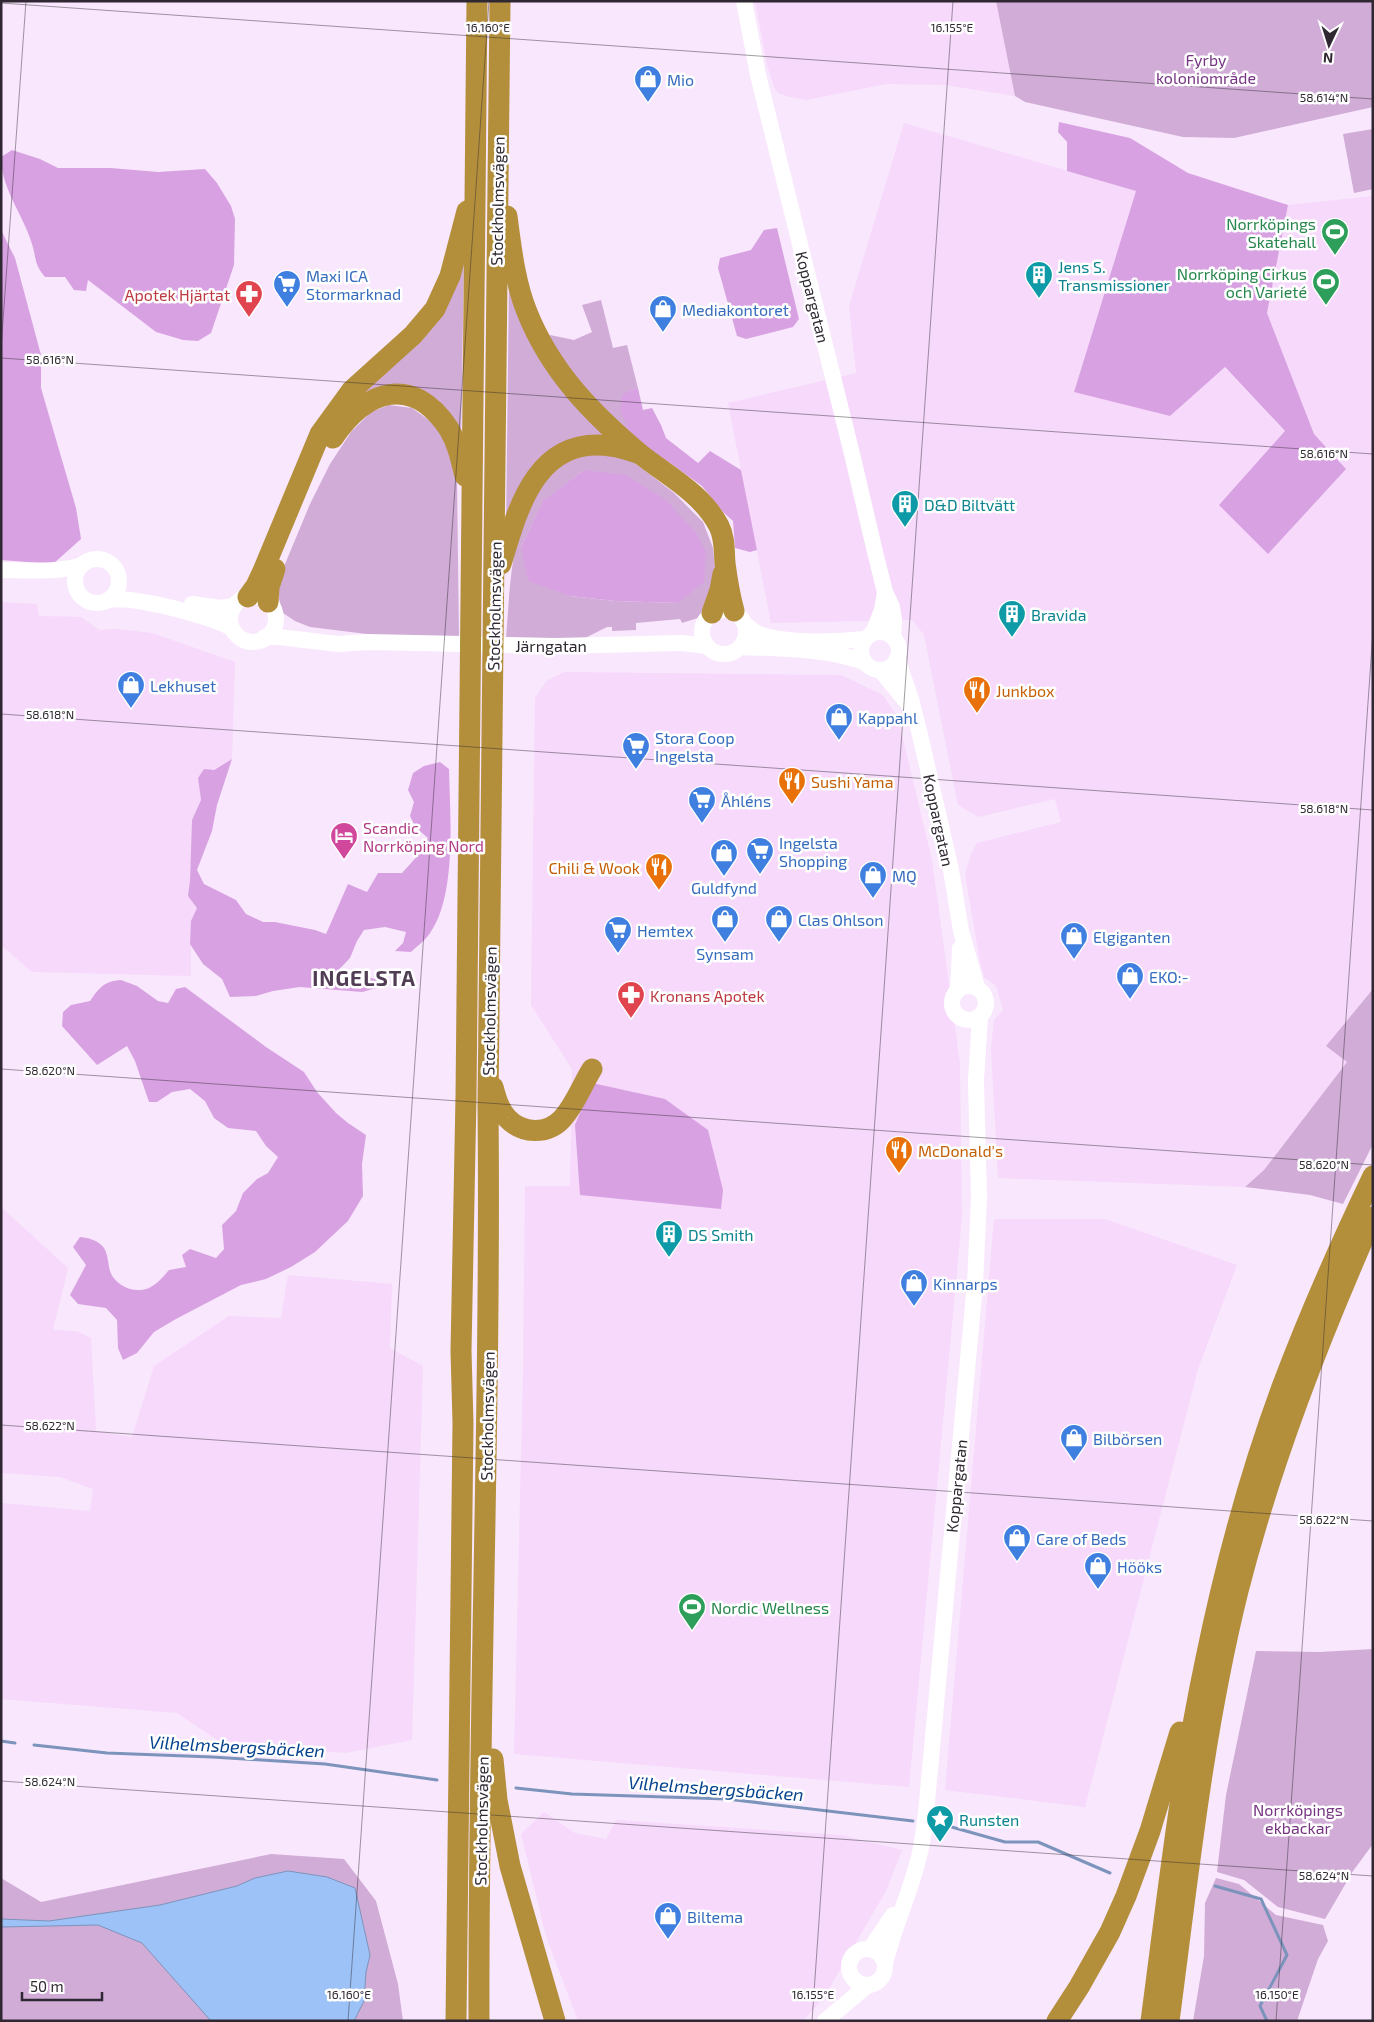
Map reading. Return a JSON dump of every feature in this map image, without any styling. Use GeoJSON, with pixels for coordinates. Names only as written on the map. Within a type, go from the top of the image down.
{"type":"FeatureCollection","features":[{"type":"Feature","properties":{"kind":"highway","name":"Stockholmsvägen"},"geometry":{"type":"LineString","coordinates":[[456,2021],[463,1423],[461,1351],[471,659],[477,1]]}},
{"type":"Feature","properties":{"kind":"highway","name":"Stockholmsvägen"},"geometry":{"type":"LineString","coordinates":[[479,2021],[483,1622],[490,1265],[489,1072],[500,1]]}},
{"type":"Feature","properties":{"kind":"highway"},"geometry":{"type":"LineString","coordinates":[[498,144],[519,287],[526,311],[545,352],[574,391],[639,453],[686,486],[711,513],[722,535],[725,561],[740,618]]}},
{"type":"Feature","properties":{"kind":"highway"},"geometry":{"type":"LineString","coordinates":[[241,601],[256,586],[320,434],[352,390],[413,335],[443,295],[456,255],[476,177]]}},
{"type":"Feature","properties":{"kind":"highway"},"geometry":{"type":"LineString","coordinates":[[272,610],[270,583],[314,474],[329,444],[353,413],[374,400],[391,394],[405,394],[416,397],[438,415],[450,430],[459,450],[472,503]]}},
{"type":"Feature","properties":{"kind":"highway"},"geometry":{"type":"LineString","coordinates":[[494,588],[521,502],[531,483],[546,466],[560,455],[574,448],[593,445],[612,446],[639,453]]}},
{"type":"Feature","properties":{"kind":"highway"},"geometry":{"type":"LineString","coordinates":[[708,617],[720,590],[725,561]]}},
{"type":"Feature","properties":{"kind":"highway"},"geometry":{"type":"LineString","coordinates":[[489,1072],[498,1102],[507,1118],[519,1127],[546,1130],[561,1120],[592,1069]]}},
{"type":"Feature","properties":{"kind":"highway"},"geometry":{"type":"LineString","coordinates":[[1152,2021],[1188,1754],[1204,1664],[1222,1588],[1250,1486],[1282,1388],[1315,1304],[1373,1176]]}},
{"type":"Feature","properties":{"kind":"highway"},"geometry":{"type":"LineString","coordinates":[[1169,2021],[1205,1757],[1221,1666],[1238,1590],[1267,1490],[1299,1395],[1373,1217]]}},
{"type":"Feature","properties":{"kind":"highway"},"geometry":{"type":"LineString","coordinates":[[483,1622],[493,1757],[502,1824],[510,1866],[555,2021]]}},
{"type":"Feature","properties":{"kind":"highway"},"geometry":{"type":"LineString","coordinates":[[1056,2021],[1079,1987],[1110,1932],[1126,1896],[1150,1831],[1177,1739],[1204,1664]]}},
{"type":"Feature","properties":{"kind":"street","name":"Koppargatan"},"geometry":{"type":"LineString","coordinates":[[744,1],[758,75],[885,592],[892,607],[894,620],[893,637]]}},
{"type":"Feature","properties":{"kind":"street"},"geometry":{"type":"LineString","coordinates":[[4,570],[63,570],[82,565],[88,561],[106,560],[128,586],[170,599],[208,608],[259,597],[272,610],[273,628],[266,638],[254,642],[238,636],[232,628],[212,619],[139,600],[116,598],[101,603],[93,603],[82,598],[78,592],[75,578],[82,565]]}},
{"type":"Feature","properties":{"kind":"street"},"geometry":{"type":"LineString","coordinates":[[4,570],[59,581],[78,592]]}},
{"type":"Feature","properties":{"kind":"street"},"geometry":{"type":"LineString","coordinates":[[108,600],[117,590],[119,576]]}},
{"type":"Feature","properties":{"kind":"street","name":"Koppargatan"},"geometry":{"type":"LineString","coordinates":[[869,636],[882,610],[885,592]]}},
{"type":"Feature","properties":{"kind":"street"},"geometry":{"type":"LineString","coordinates":[[232,628],[231,613],[241,601]]}},
{"type":"Feature","properties":{"kind":"street"},"geometry":{"type":"LineString","coordinates":[[740,618],[746,639],[741,647],[736,651],[722,654],[707,646],[702,634],[708,617],[725,609],[740,618],[758,634],[777,639],[839,641],[869,636],[880,632],[893,637],[898,647],[897,658],[892,665],[880,670],[844,655],[820,651],[741,647]]}},
{"type":"Feature","properties":{"kind":"street","name":"Järngatan"},"geometry":{"type":"LineString","coordinates":[[272,610],[291,627],[308,632],[368,642]]}},
{"type":"Feature","properties":{"kind":"street","name":"Järngatan"},"geometry":{"type":"LineString","coordinates":[[644,643],[688,631],[708,617]]}},
{"type":"Feature","properties":{"kind":"street"},"geometry":{"type":"LineString","coordinates":[[864,662],[861,650],[869,636]]}},
{"type":"Feature","properties":{"kind":"street","name":"Järngatan"},"geometry":{"type":"LineString","coordinates":[[266,638],[279,637],[338,644],[368,642],[555,646],[688,643],[707,646]]}},
{"type":"Feature","properties":{"kind":"street","name":"Koppargatan"},"geometry":{"type":"LineString","coordinates":[[897,658],[911,699],[951,870],[961,931],[977,987]]}},
{"type":"Feature","properties":{"kind":"street","name":"Koppargatan"},"geometry":{"type":"LineString","coordinates":[[880,670],[913,710]]}},
{"type":"Feature","properties":{"kind":"street","name":"Koppargatan"},"geometry":{"type":"LineString","coordinates":[[958,990],[961,931]]}},
{"type":"Feature","properties":{"kind":"street"},"geometry":{"type":"LineString","coordinates":[[967,986],[977,987],[984,993],[987,1003],[984,1012],[971,1020],[961,1018],[953,1010],[954,994],[967,986]]}},
{"type":"Feature","properties":{"kind":"street","name":"Koppargatan"},"geometry":{"type":"LineString","coordinates":[[885,1964],[917,1865],[924,1828],[975,1284],[979,1199],[976,1080],[980,1016]]}},
{"type":"Feature","properties":{"kind":"street","name":"Koppargatan"},"geometry":{"type":"LineString","coordinates":[[961,1018],[976,1080]]}},
{"type":"Feature","properties":{"kind":"street","name":"Koppargatan"},"geometry":{"type":"LineString","coordinates":[[870,1949],[908,1889]]}},
{"type":"Feature","properties":{"kind":"street"},"geometry":{"type":"LineString","coordinates":[[826,2020],[868,1985],[879,1980],[882,1976],[885,1964],[880,1954],[870,1949],[863,1949],[851,1957],[848,1965],[851,1975],[858,1983],[868,1985]]}},
{"type":"Feature","properties":{"kind":"street"},"geometry":{"type":"LineString","coordinates":[[826,2020],[851,1975]]}},
{"type":"Feature","properties":{"kind":"shaded area"},"geometry":{"type":"Polygon","coordinates":[[[755,1],[996,1],[1015,96],[945,85],[886,84],[806,100],[786,96],[778,93],[774,87],[767,65],[755,1]]]}},
{"type":"Feature","properties":{"kind":"shaded area"},"geometry":{"type":"Polygon","coordinates":[[[1059,122],[1130,138],[1188,173],[1288,205],[1267,313],[1314,434],[1346,469],[1268,554],[1219,505],[1285,431],[1225,367],[1170,416],[1074,392],[1136,191],[1067,171],[1067,142],[1058,132],[1059,122]]]}},
{"type":"Feature","properties":{"kind":"shaded area"},"geometry":{"type":"Polygon","coordinates":[[[904,123],[1136,191],[1074,391],[1170,416],[1224,367],[1285,432],[1220,505],[1346,469],[1314,434],[1267,313],[1288,205],[1373,196],[1373,989],[1326,1046],[1347,1062],[1264,1170],[1245,1187],[998,1178],[991,1049],[994,1020],[1003,1010],[996,986],[984,977],[965,874],[971,854],[977,843],[1061,822],[1055,799],[978,817],[958,805],[924,635],[912,620],[771,623],[728,403],[856,373],[849,306],[904,123]]]}},
{"type":"Feature","properties":{"kind":"shaded area"},"geometry":{"type":"Polygon","coordinates":[[[12,150],[40,159],[58,168],[111,168],[158,172],[205,169],[217,183],[231,206],[235,219],[234,265],[211,333],[198,341],[183,340],[156,332],[88,280],[86,291],[74,290],[65,277],[45,277],[37,264],[27,231],[4,179],[1,157],[12,150]]]}},
{"type":"Feature","properties":{"kind":"shaded area"},"geometry":{"type":"Polygon","coordinates":[[[777,228],[799,319],[793,327],[746,339],[737,336],[718,268],[720,258],[751,250],[764,230],[777,228]]]}},
{"type":"Feature","properties":{"kind":"shaded area"},"geometry":{"type":"Polygon","coordinates":[[[1,230],[15,258],[41,355],[41,388],[76,508],[81,539],[53,564],[1,560],[1,230]]]}},
{"type":"Feature","properties":{"kind":"shaded area"},"geometry":{"type":"Polygon","coordinates":[[[638,388],[643,410],[652,408],[666,438],[698,463],[710,451],[741,470],[757,550],[750,552],[735,548],[733,521],[723,512],[702,486],[639,444],[630,433],[620,410],[622,395],[638,388]]]}},
{"type":"Feature","properties":{"kind":"shaded area"},"geometry":{"type":"Polygon","coordinates":[[[584,470],[626,475],[666,500],[697,534],[706,552],[704,582],[678,603],[615,601],[570,596],[528,581],[521,547],[543,501],[584,470]]]}},
{"type":"Feature","properties":{"kind":"shaded area"},"geometry":{"type":"Polygon","coordinates":[[[1,602],[37,604],[39,616],[81,617],[99,630],[116,629],[152,633],[235,662],[232,759],[198,778],[201,800],[192,820],[188,896],[197,908],[191,921],[191,976],[32,972],[1,945],[1,602]]]}},
{"type":"Feature","properties":{"kind":"shaded area"},"geometry":{"type":"Polygon","coordinates":[[[565,672],[841,675],[883,695],[898,718],[932,860],[960,1064],[962,1217],[909,1787],[514,1754],[523,1373],[525,1186],[570,1186],[572,1069],[531,1005],[535,698],[547,680],[565,672]]]}},
{"type":"Feature","properties":{"kind":"shaded area"},"geometry":{"type":"Polygon","coordinates":[[[232,759],[217,805],[212,831],[197,870],[204,884],[236,900],[246,914],[263,922],[275,922],[326,934],[348,884],[367,892],[378,873],[402,873],[420,853],[428,838],[416,828],[410,816],[414,802],[408,790],[413,773],[424,766],[440,762],[449,769],[451,831],[448,877],[439,917],[430,933],[411,952],[395,951],[403,943],[406,932],[385,927],[364,930],[350,958],[330,979],[364,977],[382,980],[380,987],[362,992],[300,987],[256,996],[230,997],[222,979],[203,964],[190,944],[191,921],[197,908],[188,896],[192,820],[201,800],[198,778],[204,769],[214,770],[232,759]]]}},
{"type":"Feature","properties":{"kind":"shaded area"},"geometry":{"type":"Polygon","coordinates":[[[121,980],[137,986],[158,1001],[168,1003],[176,989],[185,987],[266,1047],[304,1072],[317,1092],[336,1113],[366,1135],[362,1164],[363,1196],[348,1221],[315,1252],[291,1267],[266,1279],[241,1285],[176,1319],[154,1332],[137,1353],[123,1360],[118,1348],[117,1320],[106,1308],[78,1304],[70,1295],[86,1265],[73,1247],[80,1237],[93,1240],[104,1248],[112,1276],[121,1285],[137,1290],[149,1288],[169,1270],[186,1267],[182,1255],[190,1249],[216,1258],[224,1249],[222,1225],[236,1211],[243,1193],[257,1179],[268,1173],[278,1157],[266,1146],[256,1131],[228,1128],[214,1118],[205,1101],[190,1089],[172,1092],[157,1102],[149,1102],[135,1061],[127,1046],[97,1065],[62,1026],[63,1012],[71,1005],[90,1001],[102,986],[121,980]]]}},
{"type":"Feature","properties":{"kind":"shaded area"},"geometry":{"type":"Polygon","coordinates":[[[592,1083],[665,1099],[708,1130],[723,1190],[721,1209],[580,1195],[575,1125],[592,1083]]]}},
{"type":"Feature","properties":{"kind":"shaded area"},"geometry":{"type":"Polygon","coordinates":[[[1,1207],[68,1268],[53,1330],[77,1331],[91,1338],[96,1431],[132,1437],[154,1366],[229,1316],[281,1318],[288,1275],[392,1284],[390,1348],[423,1366],[412,1740],[346,1753],[225,1745],[177,1713],[1,1699],[1,1503],[90,1511],[93,1489],[60,1477],[1,1473],[1,1207]]]}},
{"type":"Feature","properties":{"kind":"shaded area"},"geometry":{"type":"Polygon","coordinates":[[[994,1219],[1105,1219],[1237,1265],[1198,1369],[1085,1807],[945,1790],[994,1219]]]}},
{"type":"Feature","properties":{"kind":"shaded area"},"geometry":{"type":"Polygon","coordinates":[[[544,1812],[575,1833],[606,1839],[616,1820],[841,1835],[902,1850],[886,1891],[823,1999],[803,2021],[578,2021],[546,1936],[521,1834],[544,1812]]]}},
{"type":"Feature","properties":{"kind":"green space","name":"Fyrby koloniområde"},"geometry":{"type":"Polygon","coordinates":[[[996,1],[1373,1],[1373,107],[1234,138],[1183,137],[1025,102],[1015,96],[996,1]]]}},
{"type":"Feature","properties":{"kind":"green space"},"geometry":{"type":"Polygon","coordinates":[[[1373,129],[1373,189],[1354,193],[1343,134],[1373,129]]]}},
{"type":"Feature","properties":{"kind":"green space"},"geometry":{"type":"Polygon","coordinates":[[[464,256],[461,440],[445,409],[360,400],[356,393],[464,256]]]}},
{"type":"Feature","properties":{"kind":"green space"},"geometry":{"type":"Polygon","coordinates":[[[509,280],[617,440],[575,442],[506,529],[509,280]]]}},
{"type":"Feature","properties":{"kind":"green space"},"geometry":{"type":"Polygon","coordinates":[[[601,300],[613,348],[627,345],[638,388],[631,390],[630,433],[574,383],[545,338],[550,335],[574,340],[592,332],[582,305],[601,300]]]}},
{"type":"Feature","properties":{"kind":"green space"},"geometry":{"type":"Polygon","coordinates":[[[389,405],[412,408],[434,424],[451,445],[457,479],[459,637],[383,636],[310,627],[295,621],[283,613],[279,599],[278,581],[310,504],[330,464],[351,432],[371,412],[389,405]]]}},
{"type":"Feature","properties":{"kind":"green space"},"geometry":{"type":"Polygon","coordinates":[[[609,452],[631,460],[674,493],[703,522],[713,548],[715,567],[707,606],[698,618],[682,623],[680,619],[636,623],[636,630],[612,631],[612,627],[607,627],[585,638],[506,638],[517,540],[524,516],[535,494],[549,475],[568,461],[582,455],[609,452]],[[584,470],[543,502],[521,547],[570,596],[615,601],[678,603],[584,470]]]}},
{"type":"Feature","properties":{"kind":"green space"},"geometry":{"type":"Polygon","coordinates":[[[1373,989],[1373,1144],[1343,1204],[1310,1195],[1245,1187],[1264,1170],[1347,1062],[1326,1046],[1373,989]]]}},
{"type":"Feature","properties":{"kind":"green space","name":"Norrköpings ekbackar"},"geometry":{"type":"Polygon","coordinates":[[[1373,1649],[1373,1844],[1353,1871],[1325,1919],[1278,1907],[1244,1880],[1217,1872],[1226,1795],[1256,1651],[1320,1652],[1373,1649]]]}},
{"type":"Feature","properties":{"kind":"green space"},"geometry":{"type":"Polygon","coordinates":[[[271,1854],[344,1859],[376,1901],[398,1984],[403,2021],[1,2021],[1,1878],[41,1902],[271,1854]]]}},
{"type":"Feature","properties":{"kind":"green space"},"geometry":{"type":"Polygon","coordinates":[[[1216,1878],[1239,1884],[1276,1915],[1323,1925],[1328,1941],[1318,1959],[1297,2021],[1193,2021],[1204,1956],[1205,1903],[1216,1878]]]}},
{"type":"Feature","properties":{"kind":"water"},"geometry":{"type":"Polygon","coordinates":[[[288,1871],[327,1877],[355,1888],[370,1955],[366,1972],[364,2001],[354,2021],[211,2021],[142,1943],[98,1925],[1,1927],[1,1919],[49,1921],[160,1905],[237,1886],[255,1878],[288,1871]]]}},
{"type":"Feature","properties":{"kind":"waterway","name":"Vilhelmsbergsbäcken"},"geometry":{"type":"LineString","coordinates":[[1,1741],[15,1743]]}},
{"type":"Feature","properties":{"kind":"waterway","name":"Vilhelmsbergsbäcken"},"geometry":{"type":"LineString","coordinates":[[34,1745],[107,1753],[325,1764],[437,1780]]}},
{"type":"Feature","properties":{"kind":"waterway","name":"Vilhelmsbergsbäcken"},"geometry":{"type":"LineString","coordinates":[[516,1788],[572,1794],[727,1799],[913,1821]]}},
{"type":"Feature","properties":{"kind":"waterway","name":"Vilhelmsbergsbäcken"},"geometry":{"type":"LineString","coordinates":[[941,1824],[1005,1842],[1038,1842],[1110,1873]]}},
{"type":"Feature","properties":{"kind":"waterway","name":"Vilhelmsbergsbäcken"},"geometry":{"type":"LineString","coordinates":[[1215,1886],[1261,1899],[1287,1955],[1260,2006],[1267,2021]]}},
{"type":"Feature","properties":{"kind":"place","name":"Mio"},"geometry":{"type":"Point","coordinates":[648,103]}},
{"type":"Feature","properties":{"kind":"place","name":"Norrköpings Skatehall"},"geometry":{"type":"Point","coordinates":[1335,256]}},
{"type":"Feature","properties":{"kind":"place","name":"Jens S. Transmissioner"},"geometry":{"type":"Point","coordinates":[1039,299]}},
{"type":"Feature","properties":{"kind":"place","name":"Norrköping Cirkus och Varieté"},"geometry":{"type":"Point","coordinates":[1326,306]}},
{"type":"Feature","properties":{"kind":"place","name":"Maxi ICA Stormarknad"},"geometry":{"type":"Point","coordinates":[287,308]}},
{"type":"Feature","properties":{"kind":"place","name":"Apotek Hjärtat"},"geometry":{"type":"Point","coordinates":[249,318]}},
{"type":"Feature","properties":{"kind":"place","name":"Mediakontoret"},"geometry":{"type":"Point","coordinates":[663,333]}},
{"type":"Feature","properties":{"kind":"place","name":"D&D Biltvätt"},"geometry":{"type":"Point","coordinates":[905,528]}},
{"type":"Feature","properties":{"kind":"place","name":"Bravida"},"geometry":{"type":"Point","coordinates":[1012,638]}},
{"type":"Feature","properties":{"kind":"place","name":"Lekhuset"},"geometry":{"type":"Point","coordinates":[131,709]}},
{"type":"Feature","properties":{"kind":"place","name":"Junkbox"},"geometry":{"type":"Point","coordinates":[977,714]}},
{"type":"Feature","properties":{"kind":"place","name":"Kappahl"},"geometry":{"type":"Point","coordinates":[839,741]}},
{"type":"Feature","properties":{"kind":"place","name":"Stora Coop Ingelsta"},"geometry":{"type":"Point","coordinates":[636,770]}},
{"type":"Feature","properties":{"kind":"place","name":"Sushi Yama"},"geometry":{"type":"Point","coordinates":[792,805]}},
{"type":"Feature","properties":{"kind":"place","name":"Åhléns"},"geometry":{"type":"Point","coordinates":[702,824]}},
{"type":"Feature","properties":{"kind":"place","name":"Scandic Norrköping Nord"},"geometry":{"type":"Point","coordinates":[344,860]}},
{"type":"Feature","properties":{"kind":"place","name":"Ingelsta Shopping"},"geometry":{"type":"Point","coordinates":[760,875]}},
{"type":"Feature","properties":{"kind":"place","name":"Guldfynd"},"geometry":{"type":"Point","coordinates":[724,877]}},
{"type":"Feature","properties":{"kind":"place","name":"Chili & Wook"},"geometry":{"type":"Point","coordinates":[659,891]}},
{"type":"Feature","properties":{"kind":"place","name":"MQ"},"geometry":{"type":"Point","coordinates":[873,899]}},
{"type":"Feature","properties":{"kind":"place","name":"Synsam"},"geometry":{"type":"Point","coordinates":[725,943]}},
{"type":"Feature","properties":{"kind":"place","name":"Clas Ohlson"},"geometry":{"type":"Point","coordinates":[779,943]}},
{"type":"Feature","properties":{"kind":"place","name":"Hemtex"},"geometry":{"type":"Point","coordinates":[618,954]}},
{"type":"Feature","properties":{"kind":"place","name":"Elgiganten"},"geometry":{"type":"Point","coordinates":[1074,960]}},
{"type":"Feature","properties":{"kind":"place","name":"EKO:-"},"geometry":{"type":"Point","coordinates":[1130,1000]}},
{"type":"Feature","properties":{"kind":"place","name":"Kronans Apotek"},"geometry":{"type":"Point","coordinates":[631,1019]}},
{"type":"Feature","properties":{"kind":"place","name":"McDonald's"},"geometry":{"type":"Point","coordinates":[899,1174]}},
{"type":"Feature","properties":{"kind":"place","name":"DS Smith"},"geometry":{"type":"Point","coordinates":[669,1258]}},
{"type":"Feature","properties":{"kind":"place","name":"Kinnarps"},"geometry":{"type":"Point","coordinates":[914,1307]}},
{"type":"Feature","properties":{"kind":"place","name":"Bilbörsen"},"geometry":{"type":"Point","coordinates":[1074,1462]}},
{"type":"Feature","properties":{"kind":"place","name":"Care of Beds"},"geometry":{"type":"Point","coordinates":[1017,1562]}},
{"type":"Feature","properties":{"kind":"place","name":"Hööks"},"geometry":{"type":"Point","coordinates":[1098,1590]}},
{"type":"Feature","properties":{"kind":"place","name":"Nordic Wellness"},"geometry":{"type":"Point","coordinates":[692,1631]}},
{"type":"Feature","properties":{"kind":"place","name":"Runsten"},"geometry":{"type":"Point","coordinates":[940,1843]}},
{"type":"Feature","properties":{"kind":"place","name":"Biltema"},"geometry":{"type":"Point","coordinates":[668,1940]}},
{"type":"Feature","properties":{"kind":"district","name":"INGELSTA"},"geometry":{"type":"Point","coordinates":[364,977]}}]}
